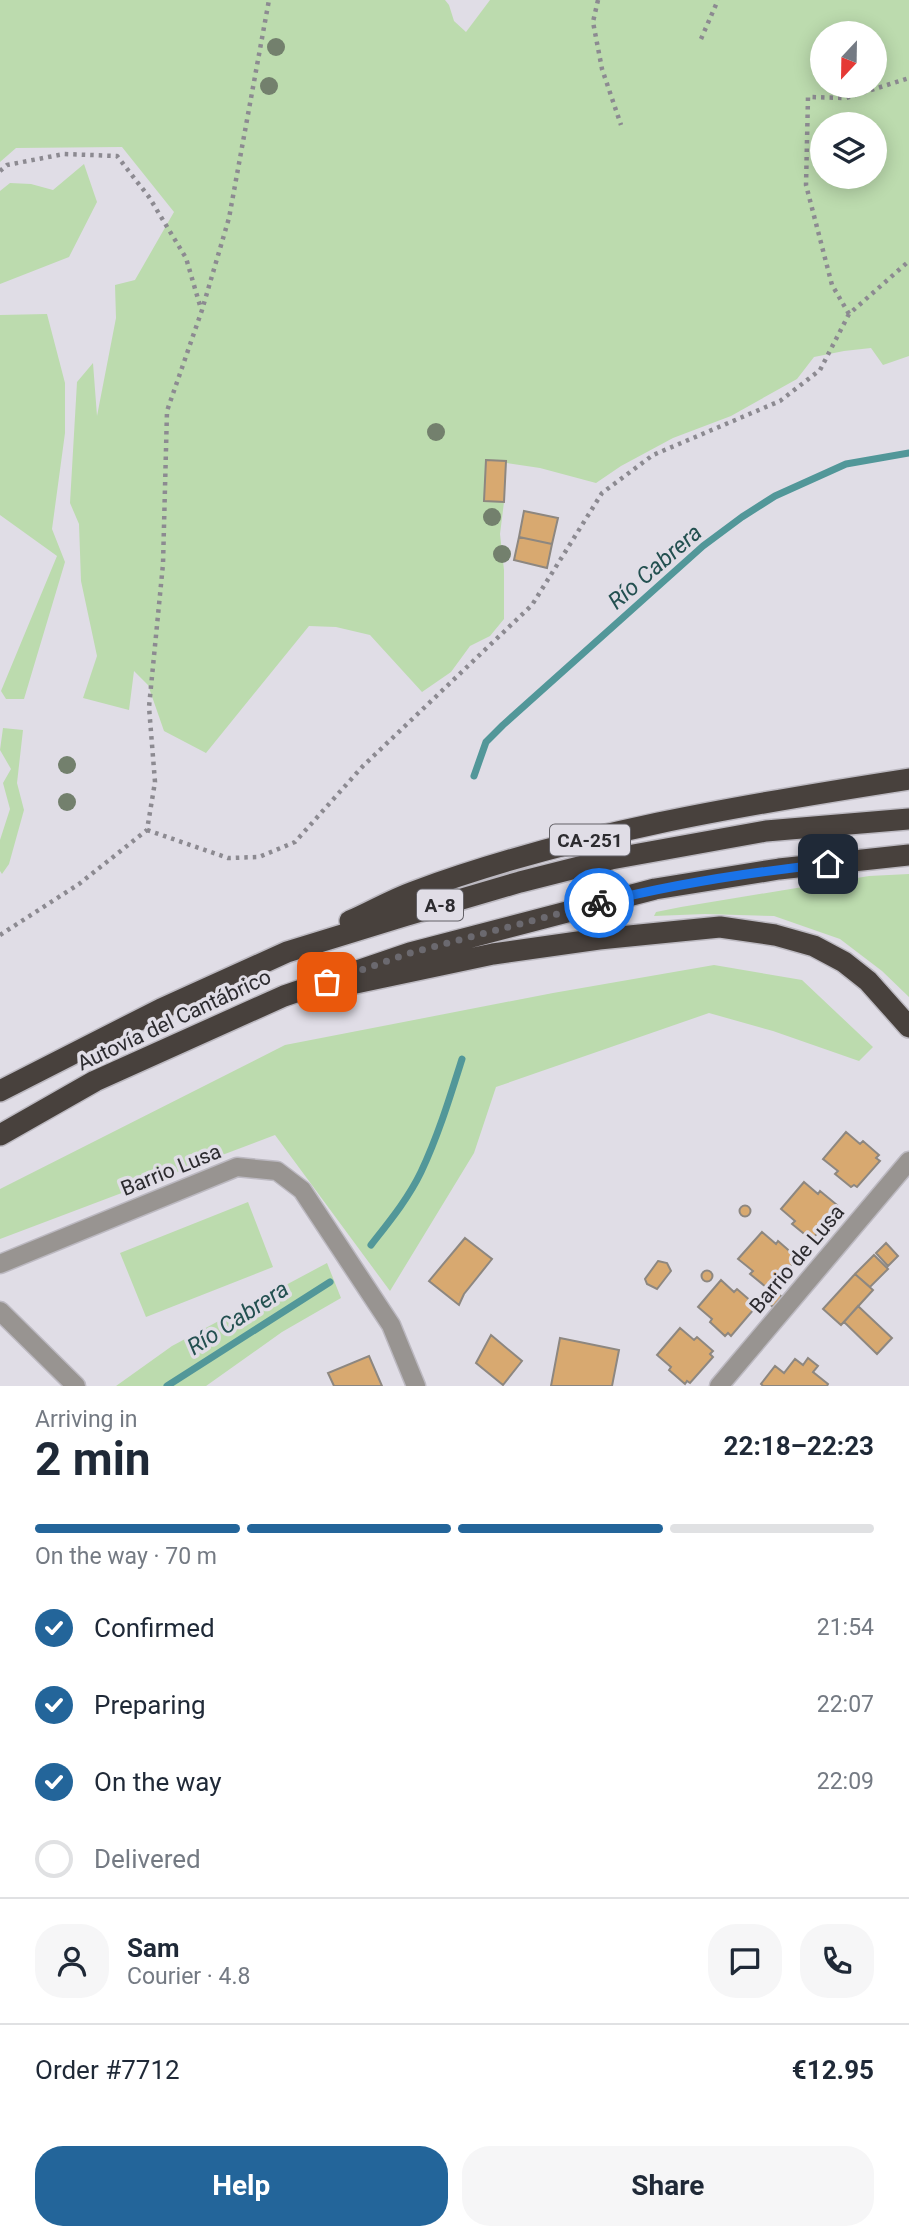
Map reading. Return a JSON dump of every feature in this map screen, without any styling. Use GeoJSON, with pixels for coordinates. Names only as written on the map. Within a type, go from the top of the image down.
{"type":"FeatureCollection","features":[{"type":"Feature","properties":{"kind":"highway","name":"CA-251"},"geometry":{"type":"LineString","coordinates":[[287,952],[411,892],[545,850],[757,802],[909,779]]}},
{"type":"Feature","properties":{"kind":"highway","name":"Autovía del Cantábrico"},"geometry":{"type":"LineString","coordinates":[[0,1091],[161,1009],[287,952],[494,890],[611,859],[766,831],[909,819]]}},
{"type":"Feature","properties":{"kind":"highway","name":"Autovía del Cantábrico"},"geometry":{"type":"LineString","coordinates":[[0,1135],[95,1081],[284,996],[410,953],[655,889],[779,869],[909,855]]}},
{"type":"Feature","properties":{"kind":"highway"},"geometry":{"type":"LineString","coordinates":[[284,996],[390,978],[493,954],[599,939],[720,927],[775,935],[814,946],[868,981],[909,1027]]}},
{"type":"Feature","properties":{"kind":"street","name":"Barrio de Lusa"},"geometry":{"type":"LineString","coordinates":[[719,1386],[909,1161]]}},
{"type":"Feature","properties":{"kind":"street","name":"Barrio Lusa"},"geometry":{"type":"LineString","coordinates":[[0,1264],[237,1167],[277,1171],[302,1190],[391,1325],[416,1386]]}},
{"type":"Feature","properties":{"kind":"street"},"geometry":{"type":"LineString","coordinates":[[0,1311],[76,1386]]}},
{"type":"Feature","properties":{"kind":"path"},"geometry":{"type":"LineString","coordinates":[[598,0],[593,22],[602,69],[621,125]]}},
{"type":"Feature","properties":{"kind":"path"},"geometry":{"type":"LineString","coordinates":[[701,39],[718,0]]}},
{"type":"Feature","properties":{"kind":"path"},"geometry":{"type":"LineString","coordinates":[[2,932],[79,884],[147,831],[155,782],[149,707],[163,564],[167,411],[202,310],[229,218],[270,1]]}},
{"type":"Feature","properties":{"kind":"path"},"geometry":{"type":"LineString","coordinates":[[849,314],[832,285],[806,185],[808,97],[846,98],[909,78]]}},
{"type":"Feature","properties":{"kind":"path"},"geometry":{"type":"LineString","coordinates":[[0,172],[7,165],[64,154],[117,156],[149,197],[186,258],[202,310]]}},
{"type":"Feature","properties":{"kind":"path"},"geometry":{"type":"LineString","coordinates":[[147,831],[228,858],[259,856],[295,842],[363,766],[532,605],[602,493],[653,455],[780,401],[820,370],[849,314],[909,261]]}},
{"type":"Feature","properties":{"kind":"green space"},"geometry":{"type":"Polygon","coordinates":[[[0,0],[445,0],[454,21],[466,32],[490,0],[909,0],[909,356],[883,365],[871,348],[814,357],[797,379],[731,416],[673,438],[596,483],[540,468],[487,460],[484,501],[504,502],[500,534],[504,570],[504,619],[490,636],[470,646],[451,672],[422,692],[370,635],[336,627],[309,626],[206,753],[164,731],[148,685],[134,671],[129,710],[83,698],[97,656],[81,581],[79,524],[70,503],[77,382],[93,363],[97,416],[116,318],[115,285],[135,280],[174,212],[122,147],[16,148],[0,162],[0,0]]]}},
{"type":"Feature","properties":{"kind":"green space"},"geometry":{"type":"Polygon","coordinates":[[[84,164],[97,202],[69,257],[0,284],[0,191],[10,183],[31,184],[53,190],[84,164]]]}},
{"type":"Feature","properties":{"kind":"green space"},"geometry":{"type":"Polygon","coordinates":[[[47,314],[65,383],[65,433],[52,529],[65,562],[24,699],[6,699],[1,691],[57,556],[0,515],[0,315],[47,314]]]}},
{"type":"Feature","properties":{"kind":"green space"},"geometry":{"type":"Polygon","coordinates":[[[3,728],[23,730],[17,783],[24,810],[9,864],[2,874],[0,840],[10,809],[3,783],[11,769],[0,750],[3,728]]]}},
{"type":"Feature","properties":{"kind":"green space"},"geometry":{"type":"Polygon","coordinates":[[[909,874],[909,997],[882,971],[840,939],[774,916],[654,916],[656,912],[681,907],[869,876],[909,874]]]}},
{"type":"Feature","properties":{"kind":"green space"},"geometry":{"type":"Polygon","coordinates":[[[714,965],[802,980],[873,1047],[859,1061],[773,1031],[709,1013],[496,1087],[474,1153],[390,1291],[275,1135],[0,1239],[0,1189],[285,1045],[714,965]]]}},
{"type":"Feature","properties":{"kind":"green space"},"geometry":{"type":"Polygon","coordinates":[[[248,1202],[273,1267],[146,1317],[120,1253],[248,1202]]]}},
{"type":"Feature","properties":{"kind":"green space"},"geometry":{"type":"Polygon","coordinates":[[[327,1263],[341,1298],[282,1332],[206,1386],[116,1386],[172,1346],[327,1263]]]}},
{"type":"Feature","properties":{"kind":"building"},"geometry":{"type":"Polygon","coordinates":[[[486,460],[506,461],[504,502],[484,501],[486,460]]]}},
{"type":"Feature","properties":{"kind":"building"},"geometry":{"type":"Polygon","coordinates":[[[524,511],[558,518],[552,544],[519,537],[524,511]]]}},
{"type":"Feature","properties":{"kind":"building"},"geometry":{"type":"Polygon","coordinates":[[[519,537],[552,544],[547,568],[514,560],[519,537]]]}},
{"type":"Feature","properties":{"kind":"building"},"geometry":{"type":"Polygon","coordinates":[[[846,1132],[860,1144],[863,1141],[879,1155],[876,1158],[880,1161],[857,1187],[851,1187],[835,1174],[838,1171],[823,1159],[846,1132]]]}},
{"type":"Feature","properties":{"kind":"building"},"geometry":{"type":"Polygon","coordinates":[[[804,1182],[837,1205],[834,1208],[837,1211],[814,1237],[808,1237],[792,1224],[795,1221],[781,1209],[804,1182]]]}},
{"type":"Feature","properties":{"kind":"building"},"geometry":{"type":"Polygon","coordinates":[[[745,1206],[749,1207],[749,1215],[745,1216],[741,1215],[740,1211],[741,1207],[745,1206]]]}},
{"type":"Feature","properties":{"kind":"building"},"geometry":{"type":"Polygon","coordinates":[[[762,1232],[794,1255],[792,1258],[795,1261],[772,1287],[766,1287],[750,1274],[753,1271],[738,1259],[762,1232]]]}},
{"type":"Feature","properties":{"kind":"building"},"geometry":{"type":"Polygon","coordinates":[[[465,1238],[492,1259],[464,1294],[459,1305],[429,1281],[465,1238]]]}},
{"type":"Feature","properties":{"kind":"building"},"geometry":{"type":"Polygon","coordinates":[[[886,1243],[898,1256],[888,1266],[876,1253],[886,1243]]]}},
{"type":"Feature","properties":{"kind":"building"},"geometry":{"type":"Polygon","coordinates":[[[874,1255],[888,1269],[870,1287],[855,1274],[874,1255]]]}},
{"type":"Feature","properties":{"kind":"building"},"geometry":{"type":"Polygon","coordinates":[[[658,1261],[667,1263],[671,1271],[657,1289],[647,1284],[645,1279],[658,1261]]]}},
{"type":"Feature","properties":{"kind":"building"},"geometry":{"type":"Polygon","coordinates":[[[707,1270],[713,1276],[707,1282],[701,1276],[707,1270]]]}},
{"type":"Feature","properties":{"kind":"building"},"geometry":{"type":"Polygon","coordinates":[[[855,1274],[873,1290],[841,1325],[823,1309],[855,1274]]]}},
{"type":"Feature","properties":{"kind":"building"},"geometry":{"type":"Polygon","coordinates":[[[721,1280],[734,1292],[737,1289],[753,1303],[751,1306],[754,1309],[731,1336],[728,1333],[725,1336],[698,1307],[721,1280]]]}},
{"type":"Feature","properties":{"kind":"building"},"geometry":{"type":"Polygon","coordinates":[[[772,1288],[782,1297],[773,1307],[763,1298],[772,1288]]]}},
{"type":"Feature","properties":{"kind":"building"},"geometry":{"type":"Polygon","coordinates":[[[858,1306],[892,1338],[877,1354],[844,1322],[858,1306]]]}},
{"type":"Feature","properties":{"kind":"building"},"geometry":{"type":"Polygon","coordinates":[[[680,1328],[694,1340],[697,1337],[713,1351],[710,1354],[713,1357],[690,1383],[687,1381],[685,1384],[657,1355],[680,1328]]]}},
{"type":"Feature","properties":{"kind":"building"},"geometry":{"type":"Polygon","coordinates":[[[491,1335],[522,1361],[503,1385],[476,1363],[491,1335]]]}},
{"type":"Feature","properties":{"kind":"building"},"geometry":{"type":"Polygon","coordinates":[[[560,1338],[619,1350],[612,1386],[551,1386],[560,1338]]]}},
{"type":"Feature","properties":{"kind":"building"},"geometry":{"type":"Polygon","coordinates":[[[369,1356],[382,1386],[334,1386],[328,1373],[369,1356]]]}},
{"type":"Feature","properties":{"kind":"building"},"geometry":{"type":"Polygon","coordinates":[[[808,1358],[818,1366],[813,1372],[828,1384],[827,1386],[761,1384],[775,1366],[784,1373],[795,1359],[803,1365],[808,1358]]]}},
{"type":"Feature","properties":{"kind":"waterway","name":"Río Cabrera"},"geometry":{"type":"LineString","coordinates":[[474,776],[486,742],[503,725],[703,546],[742,517],[775,496],[846,464],[909,453]]}},
{"type":"Feature","properties":{"kind":"waterway","name":"Río Cabrera"},"geometry":{"type":"LineString","coordinates":[[371,1245],[404,1201],[421,1172],[462,1059]]}},
{"type":"Feature","properties":{"kind":"waterway","name":"Río Cabrera"},"geometry":{"type":"LineString","coordinates":[[167,1386],[330,1282]]}},
{"type":"Feature","properties":{"kind":"way so far"},"geometry":{"type":"LineString","coordinates":[[327,982],[410,953],[599,903]]}},
{"type":"Feature","properties":{"kind":"route"},"geometry":{"type":"LineString","coordinates":[[599,903],[655,889],[828,864]]}}]}
